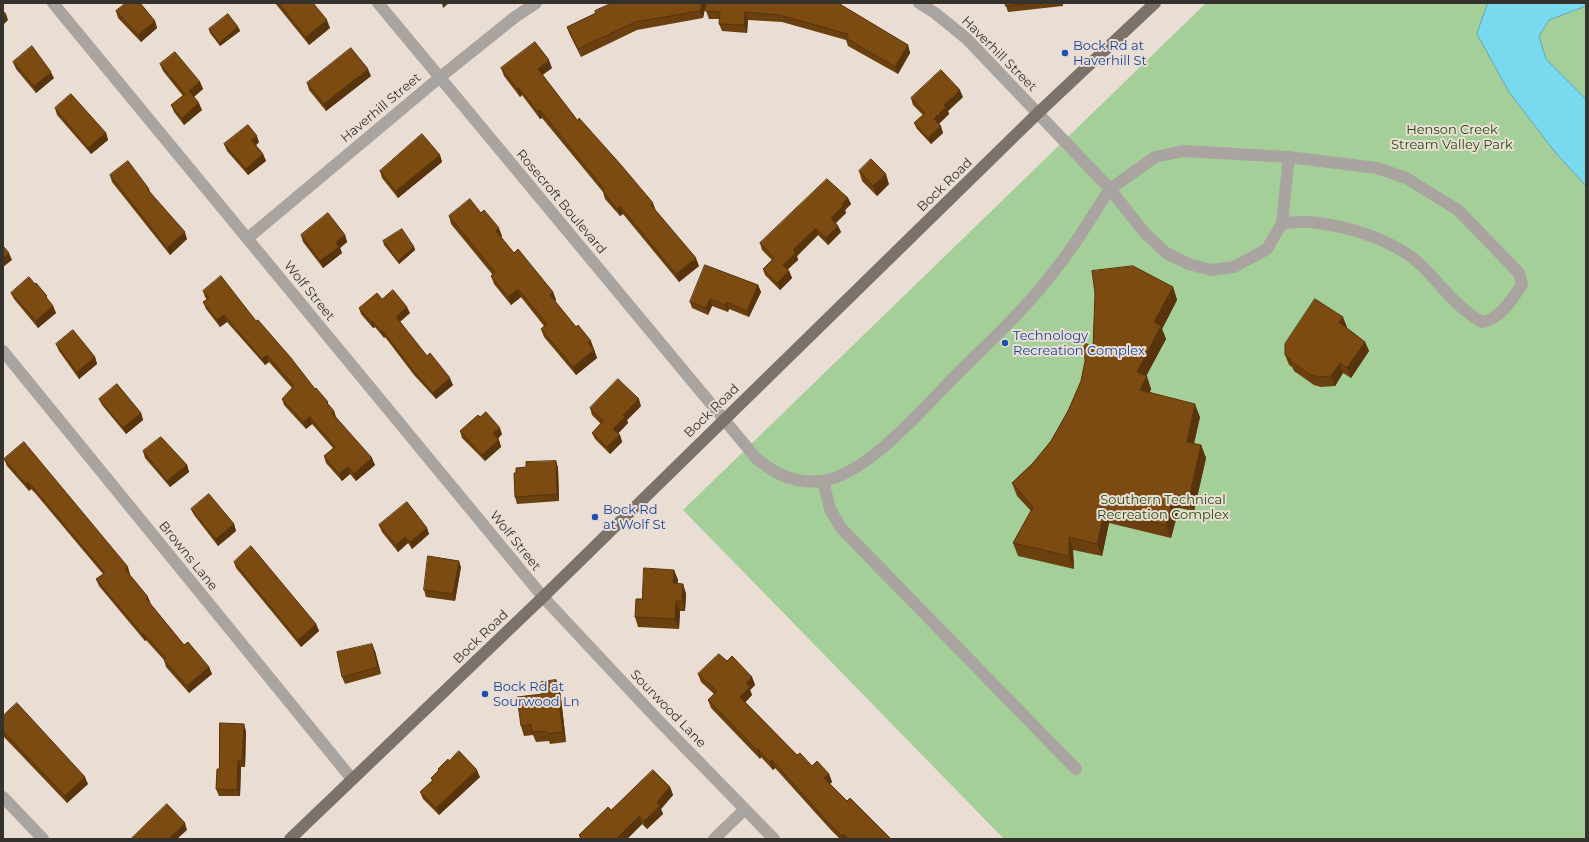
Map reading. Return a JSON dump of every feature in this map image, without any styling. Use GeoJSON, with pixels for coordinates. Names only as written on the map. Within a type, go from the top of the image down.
{"type":"FeatureCollection","features":[{"type":"Feature","properties":{"kind":"main road","name":"Bock Road"},"geometry":{"type":"LineString","coordinates":[[290,839],[543,597],[723,419],[1038,113],[1155,3]]}},
{"type":"Feature","properties":{"kind":"street","name":"Wolf Street"},"geometry":{"type":"LineString","coordinates":[[53,3],[543,597]]}},
{"type":"Feature","properties":{"kind":"street","name":"Rosecroft Boulevard"},"geometry":{"type":"LineString","coordinates":[[378,3],[723,419],[766,467],[780,476],[799,482],[823,481],[839,476],[858,466],[885,446],[1024,308],[1059,265],[1110,189]]}},
{"type":"Feature","properties":{"kind":"street","name":"Haverhill Street"},"geometry":{"type":"LineString","coordinates":[[248,238],[439,78],[515,17],[536,3]]}},
{"type":"Feature","properties":{"kind":"street","name":"Haverhill Street"},"geometry":{"type":"LineString","coordinates":[[919,3],[936,14],[967,39],[1110,189],[1144,232],[1166,253],[1189,264],[1211,270],[1234,267],[1267,249],[1282,223]]}},
{"type":"Feature","properties":{"kind":"street"},"geometry":{"type":"LineString","coordinates":[[1110,189],[1155,157],[1183,151],[1289,156],[1377,168],[1406,178],[1458,210],[1519,273],[1522,285],[1501,314],[1490,320],[1482,322],[1470,316],[1420,264],[1388,243],[1347,228],[1309,222],[1282,223],[1289,156]]}},
{"type":"Feature","properties":{"kind":"street","name":"Browns Lane"},"geometry":{"type":"LineString","coordinates":[[4,354],[352,779]]}},
{"type":"Feature","properties":{"kind":"street"},"geometry":{"type":"LineString","coordinates":[[823,481],[830,509],[841,528],[1076,769]]}},
{"type":"Feature","properties":{"kind":"street","name":"Sourwood Lane"},"geometry":{"type":"LineString","coordinates":[[543,597],[774,839]]}},
{"type":"Feature","properties":{"kind":"street"},"geometry":{"type":"LineString","coordinates":[[3,797],[43,839]]}},
{"type":"Feature","properties":{"kind":"street"},"geometry":{"type":"LineString","coordinates":[[714,839],[745,809]]}},
{"type":"Feature","properties":{"kind":"green space","name":"Southern Technical Recreation Complex"},"geometry":{"type":"Polygon","coordinates":[[[1206,3],[1586,3],[1586,839],[1004,839],[683,510],[1206,3]]]}},
{"type":"Feature","properties":{"kind":"water"},"geometry":{"type":"Polygon","coordinates":[[[1488,3],[1586,3],[1586,6],[1549,20],[1539,36],[1546,59],[1586,99],[1586,186],[1555,152],[1509,92],[1477,34],[1488,3]]]}},
{"type":"Feature","properties":{"kind":"building"},"geometry":{"type":"Polygon","coordinates":[[[126,3],[140,3],[155,21],[138,35],[116,11],[126,3]]]}},
{"type":"Feature","properties":{"kind":"building"},"geometry":{"type":"Polygon","coordinates":[[[279,3],[313,3],[327,20],[306,37],[279,3]]]}},
{"type":"Feature","properties":{"kind":"building"},"geometry":{"type":"Polygon","coordinates":[[[612,3],[702,3],[700,11],[635,22],[578,49],[567,27],[596,13],[595,11],[612,3]]]}},
{"type":"Feature","properties":{"kind":"building"},"geometry":{"type":"Polygon","coordinates":[[[706,3],[838,3],[908,45],[895,67],[846,38],[848,34],[779,15],[745,12],[744,25],[719,24],[720,12],[706,11],[706,3]]]}},
{"type":"Feature","properties":{"kind":"building"},"geometry":{"type":"Polygon","coordinates":[[[1005,3],[1030,3],[1006,6],[1005,3]]]}},
{"type":"Feature","properties":{"kind":"building"},"geometry":{"type":"Polygon","coordinates":[[[228,14],[238,27],[219,43],[209,29],[228,14]]]}},
{"type":"Feature","properties":{"kind":"building"},"geometry":{"type":"Polygon","coordinates":[[[535,42],[549,60],[538,69],[578,121],[579,118],[621,165],[653,203],[651,205],[696,258],[676,274],[620,206],[617,209],[603,191],[604,189],[540,110],[538,112],[519,88],[517,89],[501,68],[535,42]]]}},
{"type":"Feature","properties":{"kind":"building"},"geometry":{"type":"Polygon","coordinates":[[[32,46],[51,72],[34,86],[13,62],[32,46]]]}},
{"type":"Feature","properties":{"kind":"building"},"geometry":{"type":"Polygon","coordinates":[[[351,48],[368,69],[324,104],[307,83],[351,48]]]}},
{"type":"Feature","properties":{"kind":"building"},"geometry":{"type":"Polygon","coordinates":[[[175,52],[200,82],[189,91],[199,103],[182,118],[171,105],[185,94],[160,64],[175,52]]]}},
{"type":"Feature","properties":{"kind":"building"},"geometry":{"type":"Polygon","coordinates":[[[941,70],[960,90],[944,105],[946,107],[934,119],[941,126],[928,138],[914,123],[925,113],[911,98],[941,70]]]}},
{"type":"Feature","properties":{"kind":"building"},"geometry":{"type":"Polygon","coordinates":[[[71,94],[106,133],[88,148],[55,108],[71,94]]]}},
{"type":"Feature","properties":{"kind":"building"},"geometry":{"type":"Polygon","coordinates":[[[248,125],[257,136],[251,140],[263,154],[246,169],[224,144],[248,125]]]}},
{"type":"Feature","properties":{"kind":"building"},"geometry":{"type":"Polygon","coordinates":[[[422,134],[440,155],[396,191],[380,171],[422,134]]]}},
{"type":"Feature","properties":{"kind":"building"},"geometry":{"type":"Polygon","coordinates":[[[871,159],[886,174],[873,186],[859,171],[871,159]]]}},
{"type":"Feature","properties":{"kind":"building"},"geometry":{"type":"Polygon","coordinates":[[[128,161],[149,189],[148,190],[185,232],[167,248],[110,175],[128,161]]]}},
{"type":"Feature","properties":{"kind":"building"},"geometry":{"type":"Polygon","coordinates":[[[827,179],[848,198],[842,204],[843,206],[831,218],[838,226],[826,238],[816,228],[793,250],[796,253],[783,265],[789,271],[777,283],[763,269],[774,258],[760,243],[827,179]]]}},
{"type":"Feature","properties":{"kind":"building"},"geometry":{"type":"Polygon","coordinates":[[[470,199],[481,213],[484,210],[499,228],[496,231],[514,253],[518,249],[553,292],[550,295],[576,327],[578,325],[591,341],[588,343],[594,350],[573,367],[541,329],[547,324],[518,289],[508,297],[491,276],[495,272],[449,216],[470,199]]]}},
{"type":"Feature","properties":{"kind":"building"},"geometry":{"type":"Polygon","coordinates":[[[328,213],[345,235],[336,242],[339,247],[320,261],[301,235],[328,213]]]}},
{"type":"Feature","properties":{"kind":"building"},"geometry":{"type":"Polygon","coordinates":[[[402,229],[414,247],[398,261],[383,241],[402,229]]]}},
{"type":"Feature","properties":{"kind":"building"},"geometry":{"type":"Polygon","coordinates":[[[3,246],[9,253],[3,258],[3,246]]]}},
{"type":"Feature","properties":{"kind":"building"},"geometry":{"type":"Polygon","coordinates":[[[705,265],[758,285],[747,311],[726,302],[725,305],[710,299],[706,308],[690,302],[705,265]]]}},
{"type":"Feature","properties":{"kind":"building"},"geometry":{"type":"Polygon","coordinates":[[[1133,266],[1173,287],[1154,322],[1161,326],[1137,372],[1147,376],[1140,390],[1195,404],[1187,442],[1201,445],[1189,498],[1174,495],[1166,525],[1105,510],[1097,544],[1069,537],[1069,556],[1013,543],[1033,507],[1012,483],[1033,463],[1051,441],[1068,411],[1081,381],[1085,361],[1084,342],[1093,348],[1095,293],[1092,271],[1133,266]]]}},
{"type":"Feature","properties":{"kind":"building"},"geometry":{"type":"Polygon","coordinates":[[[221,276],[256,321],[258,320],[291,358],[315,389],[316,388],[328,402],[327,403],[334,411],[332,413],[372,458],[354,474],[348,467],[339,474],[324,456],[335,447],[310,417],[303,422],[282,399],[294,386],[267,355],[262,359],[224,315],[217,320],[203,302],[209,298],[203,291],[221,276]]]}},
{"type":"Feature","properties":{"kind":"building"},"geometry":{"type":"Polygon","coordinates":[[[29,277],[47,296],[46,297],[53,306],[36,321],[11,293],[29,277]]]}},
{"type":"Feature","properties":{"kind":"building"},"geometry":{"type":"Polygon","coordinates":[[[393,290],[407,307],[397,316],[397,318],[427,356],[430,353],[450,378],[433,393],[412,369],[383,331],[382,332],[372,321],[371,322],[359,308],[377,293],[382,299],[393,290]]]}},
{"type":"Feature","properties":{"kind":"building"},"geometry":{"type":"Polygon","coordinates":[[[1315,299],[1343,317],[1339,322],[1365,342],[1347,368],[1340,363],[1331,376],[1318,377],[1311,375],[1290,361],[1291,359],[1285,355],[1285,344],[1315,299]]]}},
{"type":"Feature","properties":{"kind":"building"},"geometry":{"type":"Polygon","coordinates":[[[73,330],[95,357],[77,372],[56,344],[73,330]]]}},
{"type":"Feature","properties":{"kind":"building"},"geometry":{"type":"Polygon","coordinates":[[[618,379],[639,399],[623,415],[625,417],[613,429],[620,435],[607,447],[592,433],[603,421],[590,408],[618,379]]]}},
{"type":"Feature","properties":{"kind":"building"},"geometry":{"type":"Polygon","coordinates":[[[117,384],[141,413],[123,428],[99,399],[117,384]]]}},
{"type":"Feature","properties":{"kind":"building"},"geometry":{"type":"Polygon","coordinates":[[[486,412],[500,428],[493,433],[499,440],[482,455],[460,431],[478,415],[480,417],[486,412]]]}},
{"type":"Feature","properties":{"kind":"building"},"geometry":{"type":"Polygon","coordinates":[[[161,437],[187,465],[167,481],[143,451],[161,437]]]}},
{"type":"Feature","properties":{"kind":"building"},"geometry":{"type":"Polygon","coordinates":[[[24,442],[128,567],[125,569],[148,597],[146,599],[184,645],[188,642],[209,667],[187,686],[164,660],[166,658],[143,633],[142,634],[96,579],[105,573],[32,486],[28,482],[26,484],[4,459],[24,442]]]}},
{"type":"Feature","properties":{"kind":"building"},"geometry":{"type":"Polygon","coordinates":[[[556,461],[557,494],[515,497],[514,473],[516,473],[516,468],[526,467],[526,462],[556,461]]]}},
{"type":"Feature","properties":{"kind":"building"},"geometry":{"type":"Polygon","coordinates":[[[209,494],[234,524],[216,539],[191,509],[209,494]]]}},
{"type":"Feature","properties":{"kind":"building"},"geometry":{"type":"Polygon","coordinates":[[[407,502],[427,528],[410,542],[405,537],[396,545],[379,525],[407,502]]]}},
{"type":"Feature","properties":{"kind":"building"},"geometry":{"type":"Polygon","coordinates":[[[251,546],[316,624],[298,640],[234,562],[251,546]]]}},
{"type":"Feature","properties":{"kind":"building"},"geometry":{"type":"Polygon","coordinates":[[[428,556],[459,561],[453,594],[424,590],[428,556]]]}},
{"type":"Feature","properties":{"kind":"building"},"geometry":{"type":"Polygon","coordinates":[[[644,568],[674,570],[673,583],[683,584],[682,601],[676,601],[675,619],[635,617],[636,599],[642,599],[644,568]]]}},
{"type":"Feature","properties":{"kind":"building"},"geometry":{"type":"Polygon","coordinates":[[[372,644],[378,667],[342,677],[337,652],[372,644]]]}},
{"type":"Feature","properties":{"kind":"building"},"geometry":{"type":"Polygon","coordinates":[[[719,654],[727,661],[732,656],[752,677],[746,683],[750,687],[740,697],[797,755],[800,753],[812,766],[817,761],[829,774],[824,778],[847,801],[850,798],[891,839],[849,839],[844,834],[842,836],[772,760],[770,762],[758,749],[757,750],[708,700],[717,691],[698,674],[719,654]]]}},
{"type":"Feature","properties":{"kind":"building"},"geometry":{"type":"Polygon","coordinates":[[[556,680],[563,732],[547,734],[546,731],[532,732],[531,724],[521,726],[517,697],[542,694],[541,682],[556,680]]]}},
{"type":"Feature","properties":{"kind":"building"},"geometry":{"type":"Polygon","coordinates":[[[17,703],[85,777],[65,796],[3,731],[3,716],[17,703]]]}},
{"type":"Feature","properties":{"kind":"building"},"geometry":{"type":"Polygon","coordinates":[[[220,723],[244,724],[242,761],[238,760],[237,790],[216,789],[217,769],[219,769],[220,723]]]}},
{"type":"Feature","properties":{"kind":"building"},"geometry":{"type":"Polygon","coordinates":[[[459,751],[477,770],[436,808],[420,792],[433,780],[431,778],[439,770],[438,769],[459,751]]]}},
{"type":"Feature","properties":{"kind":"building"},"geometry":{"type":"Polygon","coordinates":[[[653,770],[670,787],[657,802],[660,806],[644,821],[639,816],[616,839],[579,839],[581,837],[579,835],[608,807],[611,810],[653,770]]]}},
{"type":"Feature","properties":{"kind":"building"},"geometry":{"type":"Polygon","coordinates":[[[167,804],[185,823],[168,839],[131,839],[167,804]]]}},
{"type":"Feature","properties":{"kind":"place","name":"Bock Rd at Haverhill St"},"geometry":{"type":"Point","coordinates":[1065,53]}},
{"type":"Feature","properties":{"kind":"place","name":"Technology Recreation Complex"},"geometry":{"type":"Point","coordinates":[1005,343]}},
{"type":"Feature","properties":{"kind":"place","name":"Bock Rd at Wolf St"},"geometry":{"type":"Point","coordinates":[595,517]}},
{"type":"Feature","properties":{"kind":"place","name":"Bock Rd at Sourwood Ln"},"geometry":{"type":"Point","coordinates":[485,694]}},
{"type":"Feature","properties":{"kind":"park label","name":"Henson Creek Stream Valley Park"},"geometry":{"type":"Point","coordinates":[1452,138]}}]}
